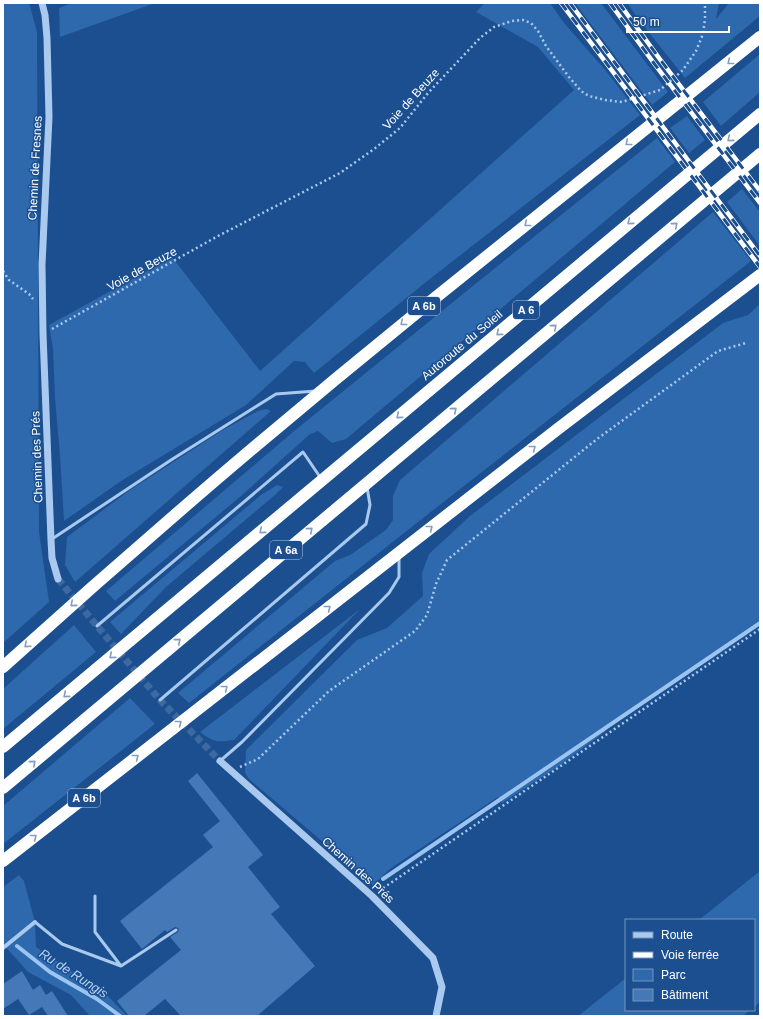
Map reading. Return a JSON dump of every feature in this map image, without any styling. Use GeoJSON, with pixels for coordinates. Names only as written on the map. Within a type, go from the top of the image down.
{"type":"FeatureCollection","features":[{"type":"Feature","properties":{"kind":"highway","name":"A 6b"},"geometry":{"type":"LineString","coordinates":[[3,667],[194,497],[322,390],[760,37]]}},
{"type":"Feature","properties":{"kind":"highway","name":"Autoroute du Soleil"},"geometry":{"type":"LineString","coordinates":[[292,506],[760,114]]}},
{"type":"Feature","properties":{"kind":"highway","name":"A 6"},"geometry":{"type":"LineString","coordinates":[[424,435],[760,154]]}},
{"type":"Feature","properties":{"kind":"highway","name":"A 6b"},"geometry":{"type":"LineString","coordinates":[[3,861],[566,423],[760,275]]}},
{"type":"Feature","properties":{"kind":"highway","name":"A 6a"},"geometry":{"type":"LineString","coordinates":[[3,788],[424,435]]}},
{"type":"Feature","properties":{"kind":"highway","name":"A 6a"},"geometry":{"type":"LineString","coordinates":[[3,747],[292,506]]}},
{"type":"Feature","properties":{"kind":"street","name":"Chemin de Fresnes"},"geometry":{"type":"LineString","coordinates":[[42,3],[45,15],[47,38],[49,117],[42,265],[43,334]]}},
{"type":"Feature","properties":{"kind":"street","name":"Chemin des Prés"},"geometry":{"type":"LineString","coordinates":[[43,334],[52,558],[58,579]]}},
{"type":"Feature","properties":{"kind":"street","name":"Chemin des Prés"},"geometry":{"type":"LineString","coordinates":[[220,762],[372,896],[434,958],[442,987],[436,1016]]}},
{"type":"Feature","properties":{"kind":"street"},"geometry":{"type":"LineString","coordinates":[[3,948],[35,922]]}},
{"type":"Feature","properties":{"kind":"lane"},"geometry":{"type":"LineString","coordinates":[[51,540],[171,460],[276,394],[322,390]]}},
{"type":"Feature","properties":{"kind":"lane"},"geometry":{"type":"LineString","coordinates":[[97,626],[303,452],[323,480]]}},
{"type":"Feature","properties":{"kind":"lane"},"geometry":{"type":"LineString","coordinates":[[160,700],[366,524],[370,505],[366,483]]}},
{"type":"Feature","properties":{"kind":"lane"},"geometry":{"type":"LineString","coordinates":[[220,762],[242,742],[389,593],[399,577],[399,553]]}},
{"type":"Feature","properties":{"kind":"lane"},"geometry":{"type":"LineString","coordinates":[[95,896],[95,932],[121,966]]}},
{"type":"Feature","properties":{"kind":"lane"},"geometry":{"type":"LineString","coordinates":[[35,922],[62,944],[121,966]]}},
{"type":"Feature","properties":{"kind":"lane"},"geometry":{"type":"LineString","coordinates":[[121,966],[176,930]]}},
{"type":"Feature","properties":{"kind":"path","name":"Voie de Beuze"},"geometry":{"type":"LineString","coordinates":[[43,334],[218,236],[340,173],[374,150],[400,128],[428,93],[469,49],[494,27],[522,20],[531,23],[538,31],[546,46],[581,91],[589,96],[622,102],[660,90],[683,70],[696,51],[703,34],[705,3]]}},
{"type":"Feature","properties":{"kind":"path"},"geometry":{"type":"LineString","coordinates":[[3,271],[8,280],[29,294],[42,309]]}},
{"type":"Feature","properties":{"kind":"path"},"geometry":{"type":"LineString","coordinates":[[231,771],[258,759],[329,691],[415,631],[427,615],[436,584],[447,560],[603,435],[718,352],[746,343]]}},
{"type":"Feature","properties":{"kind":"path"},"geometry":{"type":"LineString","coordinates":[[372,896],[760,629]]}},
{"type":"Feature","properties":{"kind":"green space"},"geometry":{"type":"Polygon","coordinates":[[[3,3],[29,3],[37,32],[39,532],[49,602],[3,643],[3,3]]]}},
{"type":"Feature","properties":{"kind":"green space"},"geometry":{"type":"Polygon","coordinates":[[[72,3],[155,3],[60,37],[59,8],[72,3]]]}},
{"type":"Feature","properties":{"kind":"green space"},"geometry":{"type":"Polygon","coordinates":[[[485,3],[550,3],[564,23],[606,71],[640,115],[426,282],[314,373],[305,362],[294,361],[246,405],[121,481],[64,521],[53,349],[49,325],[172,257],[260,371],[574,90],[538,47],[476,12],[485,3]]]}},
{"type":"Feature","properties":{"kind":"green space"},"geometry":{"type":"Polygon","coordinates":[[[575,3],[601,3],[668,92],[652,105],[575,3]]]}},
{"type":"Feature","properties":{"kind":"green space"},"geometry":{"type":"Polygon","coordinates":[[[627,3],[719,3],[716,19],[729,3],[760,3],[760,16],[685,78],[627,3]]]}},
{"type":"Feature","properties":{"kind":"green space"},"geometry":{"type":"Polygon","coordinates":[[[760,54],[760,92],[721,126],[703,102],[760,54]]]}},
{"type":"Feature","properties":{"kind":"green space"},"geometry":{"type":"Polygon","coordinates":[[[687,116],[705,140],[689,153],[670,128],[687,116]]]}},
{"type":"Feature","properties":{"kind":"green space"},"geometry":{"type":"Polygon","coordinates":[[[657,138],[675,162],[346,439],[332,443],[318,431],[310,434],[241,496],[115,601],[106,591],[293,432],[657,138]]]}},
{"type":"Feature","properties":{"kind":"green space"},"geometry":{"type":"Polygon","coordinates":[[[742,189],[760,212],[760,246],[727,202],[742,189]]]}},
{"type":"Feature","properties":{"kind":"green space"},"geometry":{"type":"Polygon","coordinates":[[[713,212],[751,261],[189,703],[178,693],[335,561],[350,555],[386,530],[393,520],[393,496],[400,480],[713,212]]]}},
{"type":"Feature","properties":{"kind":"green space"},"geometry":{"type":"Polygon","coordinates":[[[760,304],[760,620],[604,727],[606,731],[559,766],[502,803],[498,797],[391,868],[373,885],[368,882],[249,779],[245,773],[246,750],[357,640],[387,628],[423,596],[422,573],[429,554],[470,516],[723,323],[748,315],[760,304]]]}},
{"type":"Feature","properties":{"kind":"green space"},"geometry":{"type":"Polygon","coordinates":[[[266,409],[271,411],[75,582],[65,565],[67,537],[130,490],[223,430],[258,411],[266,409]]]}},
{"type":"Feature","properties":{"kind":"green space"},"geometry":{"type":"Polygon","coordinates":[[[277,485],[283,487],[166,587],[121,634],[110,622],[261,495],[277,485]]]}},
{"type":"Feature","properties":{"kind":"green space"},"geometry":{"type":"Polygon","coordinates":[[[360,609],[234,740],[216,741],[200,732],[360,609]]]}},
{"type":"Feature","properties":{"kind":"green space"},"geometry":{"type":"Polygon","coordinates":[[[74,625],[96,652],[3,729],[3,689],[74,625]]]}},
{"type":"Feature","properties":{"kind":"green space"},"geometry":{"type":"Polygon","coordinates":[[[130,698],[155,724],[3,844],[3,806],[130,698]]]}},
{"type":"Feature","properties":{"kind":"green space"},"geometry":{"type":"Polygon","coordinates":[[[760,871],[760,1002],[755,1006],[755,919],[700,919],[760,871]]]}},
{"type":"Feature","properties":{"kind":"green space"},"geometry":{"type":"Polygon","coordinates":[[[19,875],[24,881],[35,922],[36,947],[107,995],[127,1016],[90,1016],[71,995],[28,972],[3,944],[3,887],[19,875]]]}},
{"type":"Feature","properties":{"kind":"green space"},"geometry":{"type":"Polygon","coordinates":[[[625,979],[625,1011],[749,1011],[743,1016],[578,1016],[625,979]]]}},
{"type":"Feature","properties":{"kind":"building"},"geometry":{"type":"Polygon","coordinates":[[[197,773],[263,855],[248,867],[280,907],[271,914],[315,966],[257,1016],[181,1016],[165,999],[144,1016],[129,1016],[117,1001],[181,950],[170,937],[178,932],[178,928],[175,927],[167,932],[165,930],[142,949],[120,921],[213,847],[203,835],[220,821],[188,781],[197,773]]]}},
{"type":"Feature","properties":{"kind":"building"},"geometry":{"type":"Polygon","coordinates":[[[22,971],[33,990],[40,985],[46,995],[52,991],[68,1016],[48,1016],[42,1007],[29,1015],[18,999],[3,1009],[3,984],[22,971]]]}},
{"type":"Feature","properties":{"kind":"waterway"},"geometry":{"type":"LineString","coordinates":[[383,879],[760,623]]}},
{"type":"Feature","properties":{"kind":"waterway","name":"Ru de Rungis"},"geometry":{"type":"LineString","coordinates":[[17,946],[50,972],[97,999],[120,1016]]}},
{"type":"Feature","properties":{"kind":"tunnel"},"geometry":{"type":"LineString","coordinates":[[58,579],[160,700],[220,761]]}},
{"type":"Feature","properties":{"kind":"railway"},"geometry":{"type":"LineString","coordinates":[[561,3],[760,267]]}},
{"type":"Feature","properties":{"kind":"railway"},"geometry":{"type":"LineString","coordinates":[[570,3],[760,256]]}},
{"type":"Feature","properties":{"kind":"railway"},"geometry":{"type":"LineString","coordinates":[[610,3],[760,203]]}},
{"type":"Feature","properties":{"kind":"railway"},"geometry":{"type":"LineString","coordinates":[[619,3],[760,191]]}}]}
